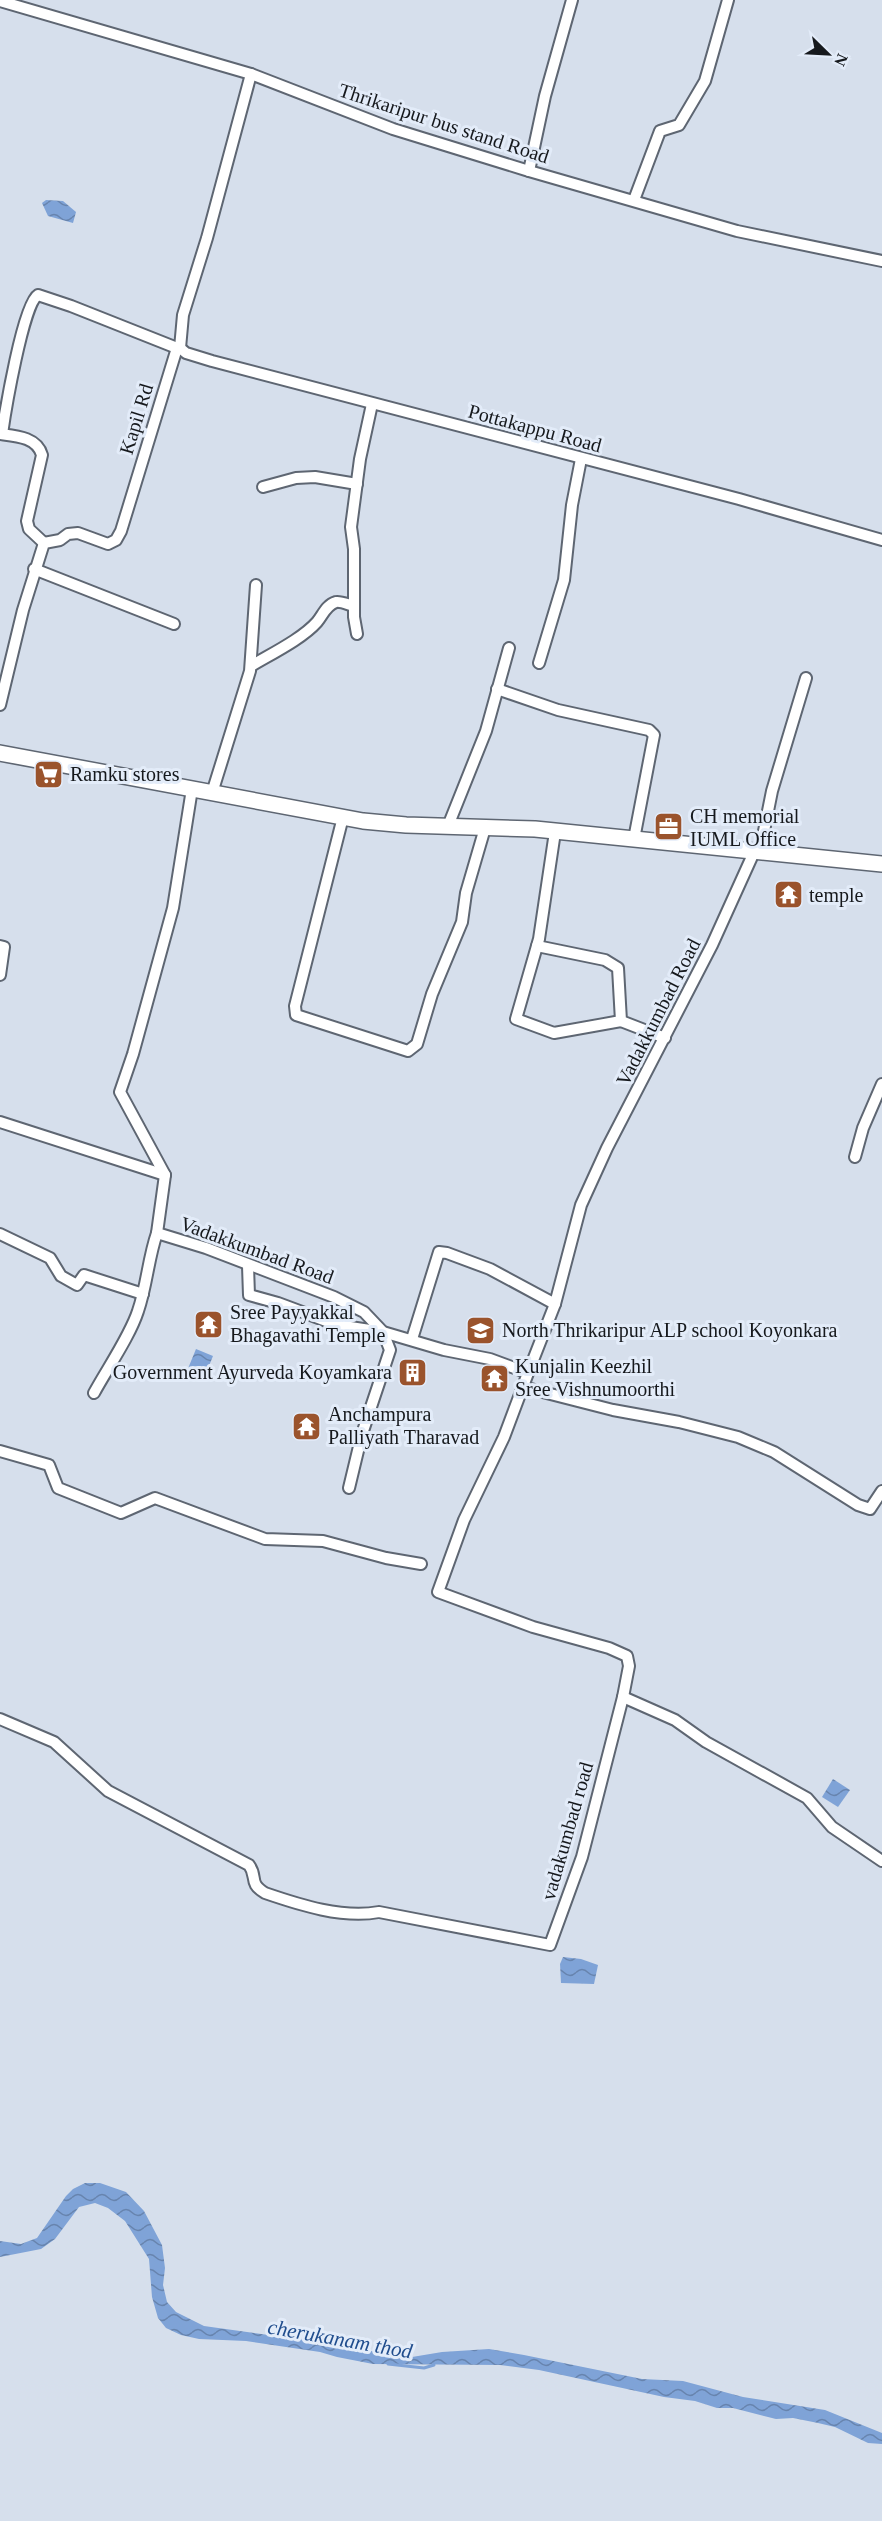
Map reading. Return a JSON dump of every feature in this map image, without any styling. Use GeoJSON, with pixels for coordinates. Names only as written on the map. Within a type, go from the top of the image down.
{"type":"FeatureCollection","features":[{"type":"Feature","properties":{"kind":"main road"},"geometry":{"type":"LineString","coordinates":[[0,753],[374,822],[535,829],[882,864]]}},
{"type":"Feature","properties":{"kind":"street"},"geometry":{"type":"LineString","coordinates":[[529,171],[545,96],[572,0]]}},
{"type":"Feature","properties":{"kind":"street"},"geometry":{"type":"LineString","coordinates":[[634,200],[660,131],[679,125],[705,81],[728,0]]}},
{"type":"Feature","properties":{"kind":"street","name":"Thrikaripur bus stand Road"},"geometry":{"type":"LineString","coordinates":[[0,1],[17,3],[251,74],[393,129],[529,171],[737,231],[882,261]]}},
{"type":"Feature","properties":{"kind":"street","name":"Kapil Rd"},"geometry":{"type":"LineString","coordinates":[[44,543],[60,540],[68,534],[78,533],[108,544],[116,540],[121,531],[179,348],[183,315],[207,238],[251,74]]}},
{"type":"Feature","properties":{"kind":"street","name":"Pottakappu Road"},"geometry":{"type":"LineString","coordinates":[[1,434],[19,347],[32,301],[38,296],[71,306],[179,348],[186,353],[212,361],[739,499],[882,540]]}},
{"type":"Feature","properties":{"kind":"street"},"geometry":{"type":"LineString","coordinates":[[357,634],[351,527],[360,459],[372,404]]}},
{"type":"Feature","properties":{"kind":"street"},"geometry":{"type":"LineString","coordinates":[[0,705],[34,569],[44,543],[29,529],[27,521],[42,455],[40,448],[27,439],[1,434]]}},
{"type":"Feature","properties":{"kind":"street"},"geometry":{"type":"LineString","coordinates":[[539,663],[564,580],[572,505],[581,459]]}},
{"type":"Feature","properties":{"kind":"street"},"geometry":{"type":"LineString","coordinates":[[263,487],[297,478],[315,477],[357,484]]}},
{"type":"Feature","properties":{"kind":"street"},"geometry":{"type":"LineString","coordinates":[[34,569],[174,624]]}},
{"type":"Feature","properties":{"kind":"street"},"geometry":{"type":"LineString","coordinates":[[212,793],[251,666],[256,585]]}},
{"type":"Feature","properties":{"kind":"street"},"geometry":{"type":"LineString","coordinates":[[251,666],[308,630],[333,603],[354,606]]}},
{"type":"Feature","properties":{"kind":"street"},"geometry":{"type":"LineString","coordinates":[[448,826],[486,731],[509,648]]}},
{"type":"Feature","properties":{"kind":"street","name":"Vadakkumbad Road"},"geometry":{"type":"LineString","coordinates":[[165,1175],[157,1233],[206,1248],[334,1297],[364,1312],[383,1332],[444,1350],[490,1359],[528,1373],[555,1304],[581,1205],[607,1148],[665,1038],[758,850],[772,791],[806,678]]}},
{"type":"Feature","properties":{"kind":"street"},"geometry":{"type":"LineString","coordinates":[[497,689],[558,710],[649,730],[654,735],[634,839]]}},
{"type":"Feature","properties":{"kind":"street"},"geometry":{"type":"LineString","coordinates":[[165,1175],[120,1092],[133,1054],[173,908],[192,789]]}},
{"type":"Feature","properties":{"kind":"street"},"geometry":{"type":"LineString","coordinates":[[343,817],[295,1006],[296,1015],[408,1051],[417,1044],[432,994],[462,922],[466,893],[485,828]]}},
{"type":"Feature","properties":{"kind":"street"},"geometry":{"type":"LineString","coordinates":[[555,832],[537,946],[516,1019],[554,1033],[621,1021],[665,1038]]}},
{"type":"Feature","properties":{"kind":"street"},"geometry":{"type":"LineString","coordinates":[[0,946],[4,947],[0,975]]}},
{"type":"Feature","properties":{"kind":"street"},"geometry":{"type":"LineString","coordinates":[[537,946],[605,960],[618,968],[621,1021]]}},
{"type":"Feature","properties":{"kind":"street"},"geometry":{"type":"LineString","coordinates":[[855,1157],[863,1128],[882,1084]]}},
{"type":"Feature","properties":{"kind":"street"},"geometry":{"type":"LineString","coordinates":[[0,1122],[165,1175]]}},
{"type":"Feature","properties":{"kind":"street"},"geometry":{"type":"LineString","coordinates":[[94,1393],[138,1314],[149,1257],[157,1233]]}},
{"type":"Feature","properties":{"kind":"street"},"geometry":{"type":"LineString","coordinates":[[0,1234],[50,1258],[61,1276],[77,1285],[84,1275],[143,1294]]}},
{"type":"Feature","properties":{"kind":"street"},"geometry":{"type":"LineString","coordinates":[[412,1340],[439,1252],[490,1269],[555,1304]]}},
{"type":"Feature","properties":{"kind":"street"},"geometry":{"type":"LineString","coordinates":[[248,1266],[249,1295],[337,1325],[383,1332],[390,1350],[362,1434],[349,1488]]}},
{"type":"Feature","properties":{"kind":"street","name":"vadakumbad road"},"geometry":{"type":"LineString","coordinates":[[0,1719],[54,1742],[108,1791],[249,1865],[253,1870],[257,1888],[265,1893],[339,1912],[361,1916],[379,1912],[550,1945],[582,1857],[623,1697],[629,1666],[627,1656],[533,1627],[438,1592],[464,1520],[504,1437],[528,1373]]}},
{"type":"Feature","properties":{"kind":"street"},"geometry":{"type":"LineString","coordinates":[[523,1387],[613,1410],[679,1422],[738,1437],[774,1452],[858,1505],[870,1509],[882,1491]]}},
{"type":"Feature","properties":{"kind":"street"},"geometry":{"type":"LineString","coordinates":[[0,1451],[50,1466],[58,1488],[121,1514],[155,1498],[265,1539],[323,1541],[386,1558],[421,1564]]}},
{"type":"Feature","properties":{"kind":"street"},"geometry":{"type":"LineString","coordinates":[[623,1697],[675,1720],[706,1742],[807,1798],[832,1827],[882,1861]]}},
{"type":"Feature","properties":{"kind":"water"},"geometry":{"type":"Polygon","coordinates":[[[46,200],[63,201],[76,212],[73,223],[48,216],[42,203],[46,200]]]}},
{"type":"Feature","properties":{"kind":"water"},"geometry":{"type":"Polygon","coordinates":[[[196,1349],[213,1356],[204,1378],[187,1371],[196,1349]]]}},
{"type":"Feature","properties":{"kind":"water"},"geometry":{"type":"Polygon","coordinates":[[[833,1779],[850,1790],[838,1807],[822,1797],[833,1779]]]}},
{"type":"Feature","properties":{"kind":"water"},"geometry":{"type":"Polygon","coordinates":[[[563,1957],[581,1959],[598,1965],[594,1984],[561,1983],[560,1964],[563,1957]]]}},
{"type":"Feature","properties":{"kind":"water"},"geometry":{"type":"Polygon","coordinates":[[[85,2183],[100,2183],[126,2192],[144,2211],[162,2245],[165,2268],[163,2285],[167,2302],[176,2312],[204,2326],[341,2345],[406,2358],[442,2352],[489,2349],[642,2379],[683,2381],[743,2397],[825,2410],[882,2433],[882,2444],[868,2443],[835,2427],[818,2423],[793,2418],[776,2419],[733,2408],[717,2408],[695,2401],[664,2397],[539,2370],[500,2365],[373,2364],[320,2352],[246,2341],[199,2339],[181,2335],[166,2328],[158,2318],[152,2297],[149,2259],[125,2221],[108,2208],[95,2203],[79,2207],[55,2239],[41,2249],[0,2257],[0,2241],[21,2244],[37,2238],[66,2196],[73,2189],[85,2183]]]}},
{"type":"Feature","properties":{"kind":"waterway","name":"cherukanam thod"},"geometry":{"type":"LineString","coordinates":[[388,2364],[424,2368],[434,2365]]}},
{"type":"Feature","properties":{"kind":"place","name":"Ramku stores"},"geometry":{"type":"Point","coordinates":[49,774]}},
{"type":"Feature","properties":{"kind":"place","name":"CH memorial IUML Office"},"geometry":{"type":"Point","coordinates":[669,827]}},
{"type":"Feature","properties":{"kind":"place","name":"temple"},"geometry":{"type":"Point","coordinates":[788,895]}},
{"type":"Feature","properties":{"kind":"place","name":"Sree Payyakkal Bhagavathi Temple"},"geometry":{"type":"Point","coordinates":[209,1324]}},
{"type":"Feature","properties":{"kind":"place","name":"North Thrikaripur ALP school Koyonkara"},"geometry":{"type":"Point","coordinates":[481,1330]}},
{"type":"Feature","properties":{"kind":"place","name":"Government Ayurveda Koyamkara"},"geometry":{"type":"Point","coordinates":[413,1372]}},
{"type":"Feature","properties":{"kind":"place","name":"Kunjalin Keezhil Sree Vishnumoorthi"},"geometry":{"type":"Point","coordinates":[494,1378]}},
{"type":"Feature","properties":{"kind":"place","name":"Anchampura Palliyath Tharavad"},"geometry":{"type":"Point","coordinates":[307,1426]}}]}
